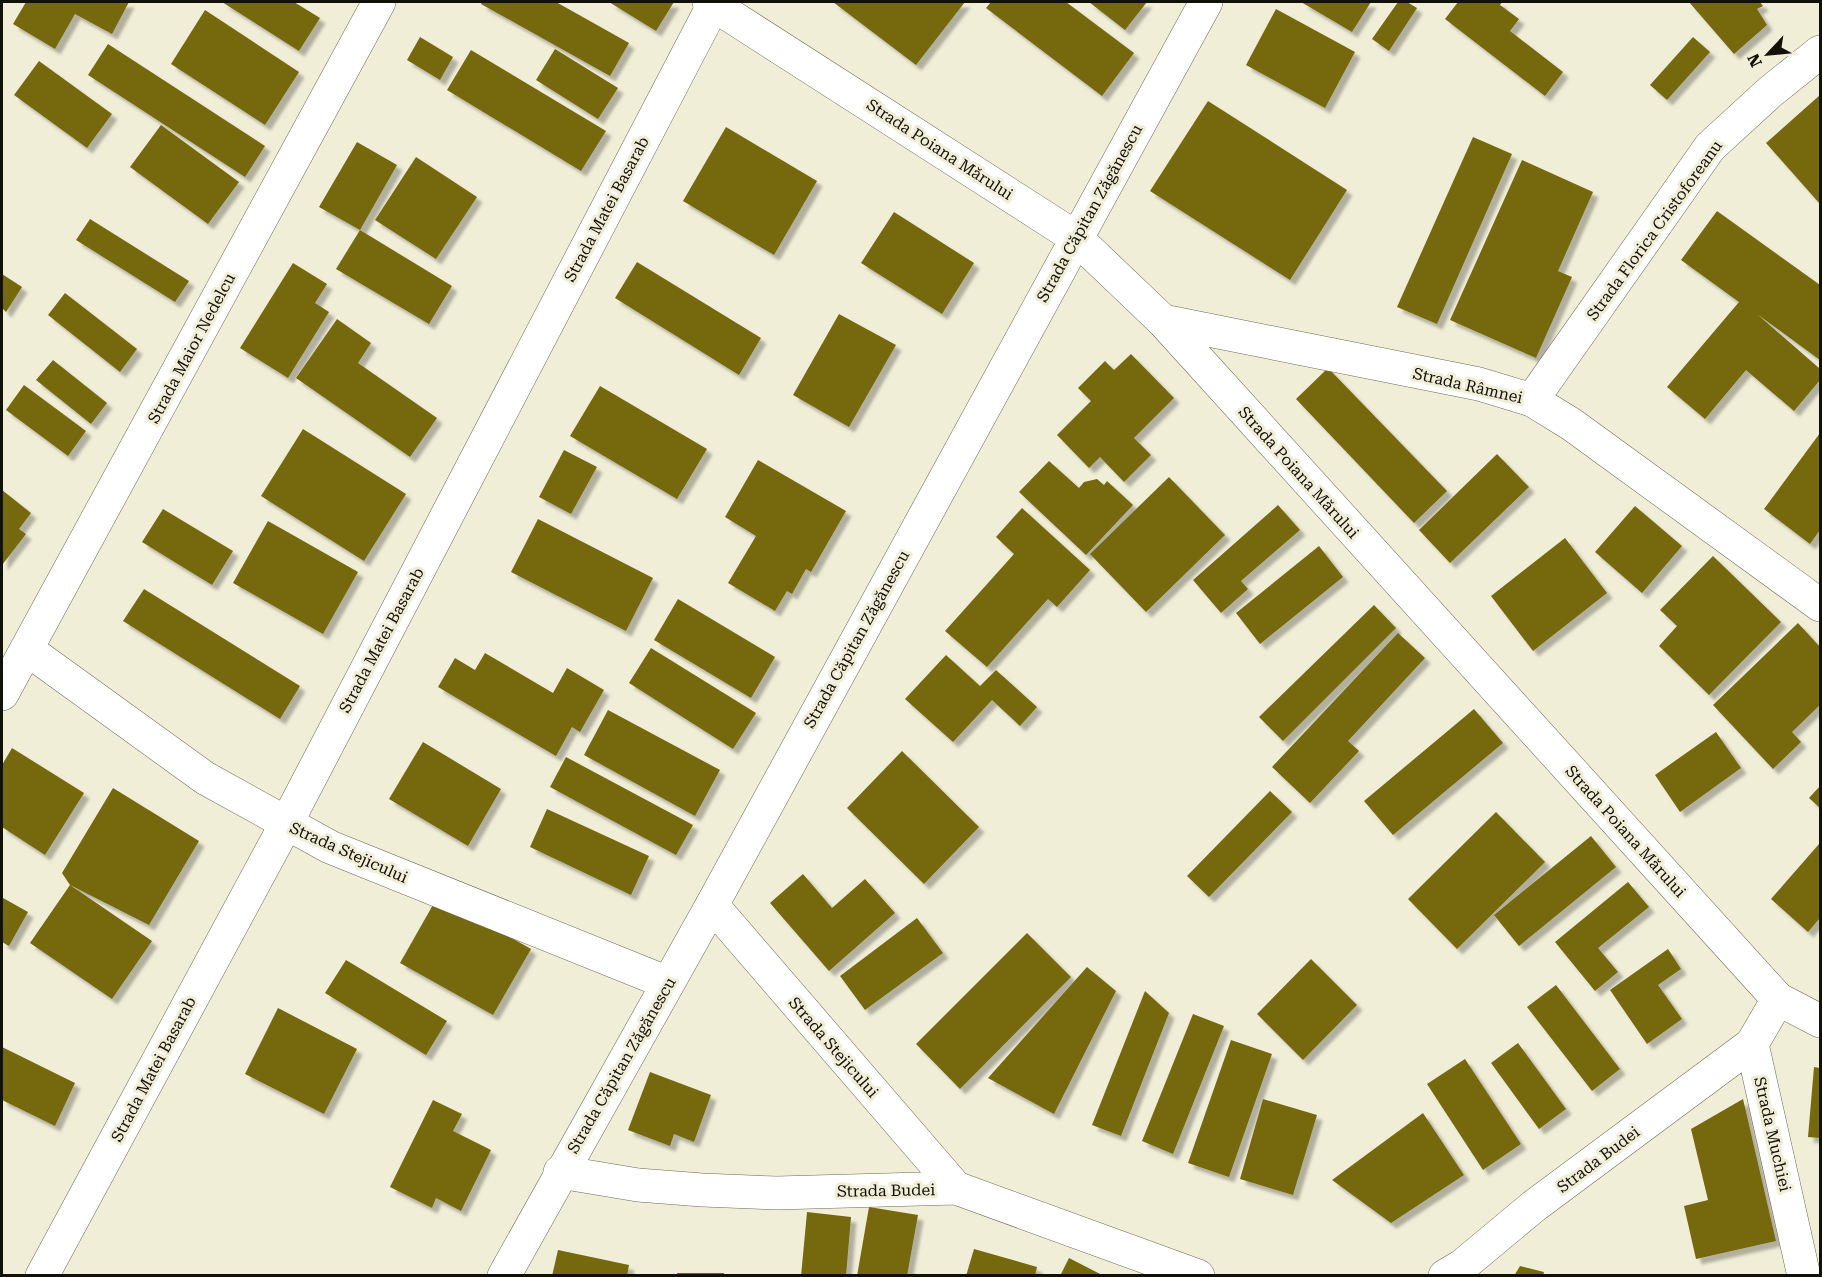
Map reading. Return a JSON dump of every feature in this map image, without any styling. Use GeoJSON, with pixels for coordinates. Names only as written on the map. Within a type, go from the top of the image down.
{"type":"FeatureCollection","features":[{"type":"Feature","properties":{"kind":"street","name":"Strada Maior Nedelcu"},"geometry":{"type":"LineString","coordinates":[[2,694],[379,2]]}},
{"type":"Feature","properties":{"kind":"street","name":"Strada Poiana Mărului"},"geometry":{"type":"LineString","coordinates":[[712,2],[1075,237],[1162,321],[1778,999],[1821,1021]]}},
{"type":"Feature","properties":{"kind":"street","name":"Strada Matei Basarab"},"geometry":{"type":"LineString","coordinates":[[42,1275],[286,824],[712,2]]}},
{"type":"Feature","properties":{"kind":"street","name":"Strada Căpitan Zăgănescu"},"geometry":{"type":"LineString","coordinates":[[504,1275],[712,905],[1075,237],[1206,2]]}},
{"type":"Feature","properties":{"kind":"street","name":"Strada Florica Cristoforeanu"},"geometry":{"type":"LineString","coordinates":[[1532,400],[1710,147],[1770,92],[1821,52]]}},
{"type":"Feature","properties":{"kind":"street","name":"Strada Râmnei"},"geometry":{"type":"LineString","coordinates":[[1162,321],[1479,384],[1532,400],[1571,424],[1821,605]]}},
{"type":"Feature","properties":{"kind":"street","name":"Strada Stejicului"},"geometry":{"type":"LineString","coordinates":[[28,650],[204,778],[330,847],[668,983]]}},
{"type":"Feature","properties":{"kind":"street","name":"Strada Stejicului"},"geometry":{"type":"LineString","coordinates":[[712,905],[956,1188]]}},
{"type":"Feature","properties":{"kind":"street"},"geometry":{"type":"LineString","coordinates":[[1752,1044],[1778,999]]}},
{"type":"Feature","properties":{"kind":"street","name":"Strada Budei"},"geometry":{"type":"LineString","coordinates":[[1445,1275],[1462,1266],[1534,1206],[1752,1044]]}},
{"type":"Feature","properties":{"kind":"street","name":"Strada Muchiei"},"geometry":{"type":"LineString","coordinates":[[1752,1044],[1804,1275]]}},
{"type":"Feature","properties":{"kind":"street","name":"Strada Budei"},"geometry":{"type":"LineString","coordinates":[[560,1172],[638,1185],[777,1193],[956,1188],[1198,1275]]}},
{"type":"Feature","properties":{"kind":"building"},"geometry":{"type":"Polygon","coordinates":[[[26,2],[129,2],[112,34],[75,14],[55,49],[13,24],[26,2]]]}},
{"type":"Feature","properties":{"kind":"building"},"geometry":{"type":"Polygon","coordinates":[[[222,2],[294,2],[320,18],[299,51],[222,2]]]}},
{"type":"Feature","properties":{"kind":"building"},"geometry":{"type":"Polygon","coordinates":[[[482,2],[556,2],[629,43],[610,76],[481,4],[482,2]]]}},
{"type":"Feature","properties":{"kind":"building"},"geometry":{"type":"Polygon","coordinates":[[[609,2],[674,2],[656,31],[609,2]]]}},
{"type":"Feature","properties":{"kind":"building"},"geometry":{"type":"Polygon","coordinates":[[[833,2],[965,2],[916,65],[833,2]]]}},
{"type":"Feature","properties":{"kind":"building"},"geometry":{"type":"Polygon","coordinates":[[[991,2],[1066,2],[1134,53],[1102,96],[986,8],[991,2]]]}},
{"type":"Feature","properties":{"kind":"building"},"geometry":{"type":"Polygon","coordinates":[[[1089,2],[1147,2],[1125,30],[1089,2]]]}},
{"type":"Feature","properties":{"kind":"building"},"geometry":{"type":"Polygon","coordinates":[[[1301,2],[1371,2],[1352,32],[1301,2]]]}},
{"type":"Feature","properties":{"kind":"building"},"geometry":{"type":"Polygon","coordinates":[[[1398,2],[1407,2],[1417,8],[1389,51],[1372,39],[1398,2]]]}},
{"type":"Feature","properties":{"kind":"building"},"geometry":{"type":"Polygon","coordinates":[[[1458,2],[1502,2],[1500,5],[1519,19],[1510,31],[1563,72],[1545,96],[1445,19],[1458,2]]]}},
{"type":"Feature","properties":{"kind":"building"},"geometry":{"type":"Polygon","coordinates":[[[1689,2],[1760,2],[1763,6],[1757,9],[1767,25],[1734,54],[1689,2]]]}},
{"type":"Feature","properties":{"kind":"building"},"geometry":{"type":"Polygon","coordinates":[[[1276,9],[1355,52],[1325,108],[1246,65],[1276,9]]]}},
{"type":"Feature","properties":{"kind":"building"},"geometry":{"type":"Polygon","coordinates":[[[205,10],[299,72],[265,125],[171,64],[205,10]]]}},
{"type":"Feature","properties":{"kind":"building"},"geometry":{"type":"Polygon","coordinates":[[[420,37],[453,57],[440,80],[407,60],[420,37]]]}},
{"type":"Feature","properties":{"kind":"building"},"geometry":{"type":"Polygon","coordinates":[[[1693,37],[1710,52],[1667,100],[1650,85],[1693,37]]]}},
{"type":"Feature","properties":{"kind":"building"},"geometry":{"type":"Polygon","coordinates":[[[108,44],[265,146],[245,177],[88,75],[108,44]]]}},
{"type":"Feature","properties":{"kind":"building"},"geometry":{"type":"Polygon","coordinates":[[[555,49],[618,88],[598,119],[536,80],[555,49]]]}},
{"type":"Feature","properties":{"kind":"building"},"geometry":{"type":"Polygon","coordinates":[[[471,50],[606,131],[581,171],[447,90],[471,50]]]}},
{"type":"Feature","properties":{"kind":"building"},"geometry":{"type":"Polygon","coordinates":[[[39,61],[112,114],[87,148],[14,95],[39,61]]]}},
{"type":"Feature","properties":{"kind":"building"},"geometry":{"type":"Polygon","coordinates":[[[1820,95],[1820,204],[1766,143],[1820,95]]]}},
{"type":"Feature","properties":{"kind":"building"},"geometry":{"type":"Polygon","coordinates":[[[1208,101],[1347,190],[1290,280],[1150,191],[1208,101]]]}},
{"type":"Feature","properties":{"kind":"building"},"geometry":{"type":"Polygon","coordinates":[[[161,125],[239,182],[208,224],[130,167],[161,125]]]}},
{"type":"Feature","properties":{"kind":"building"},"geometry":{"type":"Polygon","coordinates":[[[726,127],[817,181],[774,255],[683,201],[726,127]]]}},
{"type":"Feature","properties":{"kind":"building"},"geometry":{"type":"Polygon","coordinates":[[[1473,137],[1512,154],[1437,324],[1397,307],[1473,137]]]}},
{"type":"Feature","properties":{"kind":"building"},"geometry":{"type":"Polygon","coordinates":[[[357,142],[397,165],[360,230],[319,207],[357,142]]]}},
{"type":"Feature","properties":{"kind":"building"},"geometry":{"type":"Polygon","coordinates":[[[416,157],[477,197],[436,259],[375,220],[416,157]]]}},
{"type":"Feature","properties":{"kind":"building"},"geometry":{"type":"Polygon","coordinates":[[[1522,160],[1593,192],[1558,271],[1572,277],[1536,358],[1450,320],[1522,160]]]}},
{"type":"Feature","properties":{"kind":"building"},"geometry":{"type":"Polygon","coordinates":[[[1717,211],[1820,285],[1820,360],[1757,314],[1820,369],[1820,380],[1794,411],[1746,370],[1705,419],[1667,387],[1739,302],[1681,260],[1717,211]]]}},
{"type":"Feature","properties":{"kind":"building"},"geometry":{"type":"Polygon","coordinates":[[[894,212],[974,263],[942,314],[861,263],[894,212]]]}},
{"type":"Feature","properties":{"kind":"building"},"geometry":{"type":"Polygon","coordinates":[[[90,219],[189,281],[175,302],[76,240],[90,219]]]}},
{"type":"Feature","properties":{"kind":"building"},"geometry":{"type":"Polygon","coordinates":[[[360,230],[452,286],[429,324],[336,269],[360,230]]]}},
{"type":"Feature","properties":{"kind":"building"},"geometry":{"type":"Polygon","coordinates":[[[637,262],[761,338],[739,375],[615,298],[637,262]]]}},
{"type":"Feature","properties":{"kind":"building"},"geometry":{"type":"Polygon","coordinates":[[[293,263],[327,284],[315,303],[329,312],[288,378],[240,348],[293,263]]]}},
{"type":"Feature","properties":{"kind":"building"},"geometry":{"type":"Polygon","coordinates":[[[2,274],[22,287],[6,312],[2,308],[2,274]]]}},
{"type":"Feature","properties":{"kind":"building"},"geometry":{"type":"Polygon","coordinates":[[[65,293],[137,349],[120,372],[48,315],[65,293]]]}},
{"type":"Feature","properties":{"kind":"building"},"geometry":{"type":"Polygon","coordinates":[[[839,314],[896,345],[849,427],[793,395],[839,314]]]}},
{"type":"Feature","properties":{"kind":"building"},"geometry":{"type":"Polygon","coordinates":[[[337,319],[371,343],[358,363],[437,418],[410,457],[296,378],[337,319]]]}},
{"type":"Feature","properties":{"kind":"building"},"geometry":{"type":"Polygon","coordinates":[[[1131,354],[1174,398],[1134,438],[1151,455],[1124,482],[1100,457],[1089,468],[1057,435],[1091,401],[1078,388],[1105,361],[1114,370],[1131,354]]]}},
{"type":"Feature","properties":{"kind":"building"},"geometry":{"type":"Polygon","coordinates":[[[53,360],[107,403],[91,424],[36,380],[53,360]]]}},
{"type":"Feature","properties":{"kind":"building"},"geometry":{"type":"Polygon","coordinates":[[[1328,368],[1447,491],[1414,523],[1296,399],[1328,368]]]}},
{"type":"Feature","properties":{"kind":"building"},"geometry":{"type":"Polygon","coordinates":[[[24,385],[86,431],[68,456],[6,410],[24,385]]]}},
{"type":"Feature","properties":{"kind":"building"},"geometry":{"type":"Polygon","coordinates":[[[600,386],[707,449],[677,499],[570,436],[600,386]]]}},
{"type":"Feature","properties":{"kind":"building"},"geometry":{"type":"Polygon","coordinates":[[[303,429],[406,494],[364,561],[261,496],[303,429]]]}},
{"type":"Feature","properties":{"kind":"building"},"geometry":{"type":"Polygon","coordinates":[[[1820,433],[1820,530],[1810,544],[1764,509],[1820,433]]]}},
{"type":"Feature","properties":{"kind":"building"},"geometry":{"type":"Polygon","coordinates":[[[564,450],[597,467],[571,514],[539,497],[564,450]]]}},
{"type":"Feature","properties":{"kind":"building"},"geometry":{"type":"Polygon","coordinates":[[[1497,454],[1529,487],[1450,563],[1419,530],[1497,454]]]}},
{"type":"Feature","properties":{"kind":"building"},"geometry":{"type":"Polygon","coordinates":[[[758,460],[846,511],[811,572],[806,569],[792,594],[787,591],[775,611],[728,583],[756,536],[725,517],[758,460]]]}},
{"type":"Feature","properties":{"kind":"building"},"geometry":{"type":"Polygon","coordinates":[[[1049,461],[1079,488],[1084,482],[1097,479],[1104,485],[1107,481],[1133,505],[1086,555],[1019,492],[1049,461]]]}},
{"type":"Feature","properties":{"kind":"building"},"geometry":{"type":"Polygon","coordinates":[[[1169,477],[1225,535],[1146,612],[1090,554],[1169,477]]]}},
{"type":"Feature","properties":{"kind":"building"},"geometry":{"type":"Polygon","coordinates":[[[2,490],[31,513],[19,529],[26,534],[2,565],[2,490]]]}},
{"type":"Feature","properties":{"kind":"building"},"geometry":{"type":"Polygon","coordinates":[[[1278,505],[1300,530],[1241,581],[1248,589],[1221,613],[1193,580],[1278,505]]]}},
{"type":"Feature","properties":{"kind":"building"},"geometry":{"type":"Polygon","coordinates":[[[1635,506],[1682,546],[1642,593],[1595,552],[1635,506]]]}},
{"type":"Feature","properties":{"kind":"building"},"geometry":{"type":"Polygon","coordinates":[[[1022,508],[1090,570],[1057,607],[1048,599],[987,667],[945,631],[1014,554],[996,537],[1022,508]]]}},
{"type":"Feature","properties":{"kind":"building"},"geometry":{"type":"Polygon","coordinates":[[[163,509],[233,551],[212,585],[142,542],[163,509]]]}},
{"type":"Feature","properties":{"kind":"building"},"geometry":{"type":"Polygon","coordinates":[[[538,519],[653,578],[626,631],[511,572],[538,519]]]}},
{"type":"Feature","properties":{"kind":"building"},"geometry":{"type":"Polygon","coordinates":[[[268,521],[358,572],[323,634],[233,583],[268,521]]]}},
{"type":"Feature","properties":{"kind":"building"},"geometry":{"type":"Polygon","coordinates":[[[1565,538],[1607,593],[1533,651],[1491,596],[1565,538]]]}},
{"type":"Feature","properties":{"kind":"building"},"geometry":{"type":"Polygon","coordinates":[[[1319,546],[1343,577],[1260,644],[1236,613],[1319,546]]]}},
{"type":"Feature","properties":{"kind":"building"},"geometry":{"type":"Polygon","coordinates":[[[1713,556],[1781,622],[1709,695],[1659,646],[1677,626],[1660,610],[1713,556]]]}},
{"type":"Feature","properties":{"kind":"building"},"geometry":{"type":"Polygon","coordinates":[[[144,589],[300,686],[280,719],[123,621],[144,589]]]}},
{"type":"Feature","properties":{"kind":"building"},"geometry":{"type":"Polygon","coordinates":[[[678,599],[775,657],[751,698],[654,640],[678,599]]]}},
{"type":"Feature","properties":{"kind":"building"},"geometry":{"type":"Polygon","coordinates":[[[1374,605],[1396,628],[1283,741],[1259,717],[1374,605]]]}},
{"type":"Feature","properties":{"kind":"building"},"geometry":{"type":"Polygon","coordinates":[[[1798,623],[1820,647],[1820,705],[1792,732],[1801,742],[1773,769],[1713,705],[1798,623]]]}},
{"type":"Feature","properties":{"kind":"building"},"geometry":{"type":"Polygon","coordinates":[[[1398,633],[1425,658],[1348,741],[1359,751],[1310,803],[1272,767],[1398,633]]]}},
{"type":"Feature","properties":{"kind":"building"},"geometry":{"type":"Polygon","coordinates":[[[651,648],[756,713],[733,749],[629,683],[651,648]]]}},
{"type":"Feature","properties":{"kind":"building"},"geometry":{"type":"Polygon","coordinates":[[[485,653],[553,693],[567,668],[604,690],[580,732],[572,727],[556,756],[438,687],[455,658],[475,670],[485,653]]]}},
{"type":"Feature","properties":{"kind":"building"},"geometry":{"type":"Polygon","coordinates":[[[946,655],[980,686],[996,670],[1037,707],[1020,726],[992,700],[953,742],[905,699],[946,655]]]}},
{"type":"Feature","properties":{"kind":"building"},"geometry":{"type":"Polygon","coordinates":[[[1474,709],[1503,743],[1393,835],[1364,801],[1474,709]]]}},
{"type":"Feature","properties":{"kind":"building"},"geometry":{"type":"Polygon","coordinates":[[[608,710],[720,770],[695,816],[584,755],[608,710]]]}},
{"type":"Feature","properties":{"kind":"building"},"geometry":{"type":"Polygon","coordinates":[[[1716,732],[1741,768],[1680,812],[1655,775],[1716,732]]]}},
{"type":"Feature","properties":{"kind":"building"},"geometry":{"type":"Polygon","coordinates":[[[423,742],[501,789],[468,846],[389,799],[423,742]]]}},
{"type":"Feature","properties":{"kind":"building"},"geometry":{"type":"Polygon","coordinates":[[[12,748],[84,793],[45,855],[2,827],[2,765],[12,748]]]}},
{"type":"Feature","properties":{"kind":"building"},"geometry":{"type":"Polygon","coordinates":[[[902,751],[979,827],[924,884],[847,808],[902,751]]]}},
{"type":"Feature","properties":{"kind":"building"},"geometry":{"type":"Polygon","coordinates":[[[566,757],[693,825],[676,855],[550,787],[566,757]]]}},
{"type":"Feature","properties":{"kind":"building"},"geometry":{"type":"Polygon","coordinates":[[[1820,786],[1820,808],[1809,798],[1820,786]]]}},
{"type":"Feature","properties":{"kind":"building"},"geometry":{"type":"Polygon","coordinates":[[[113,788],[199,841],[149,925],[70,885],[62,873],[113,788]]]}},
{"type":"Feature","properties":{"kind":"building"},"geometry":{"type":"Polygon","coordinates":[[[1270,791],[1292,812],[1209,897],[1187,876],[1270,791]]]}},
{"type":"Feature","properties":{"kind":"building"},"geometry":{"type":"Polygon","coordinates":[[[547,809],[649,856],[631,895],[530,847],[547,809]]]}},
{"type":"Feature","properties":{"kind":"building"},"geometry":{"type":"Polygon","coordinates":[[[1496,812],[1545,862],[1457,949],[1408,899],[1496,812]]]}},
{"type":"Feature","properties":{"kind":"building"},"geometry":{"type":"Polygon","coordinates":[[[1591,836],[1616,867],[1519,946],[1494,915],[1591,836]]]}},
{"type":"Feature","properties":{"kind":"building"},"geometry":{"type":"Polygon","coordinates":[[[1819,844],[1820,918],[1808,932],[1771,899],[1819,844]]]}},
{"type":"Feature","properties":{"kind":"building"},"geometry":{"type":"Polygon","coordinates":[[[803,874],[832,908],[865,879],[895,913],[829,971],[770,903],[803,874]]]}},
{"type":"Feature","properties":{"kind":"building"},"geometry":{"type":"Polygon","coordinates":[[[1628,882],[1649,907],[1598,948],[1618,972],[1595,991],[1555,942],[1628,882]]]}},
{"type":"Feature","properties":{"kind":"building"},"geometry":{"type":"Polygon","coordinates":[[[70,885],[152,941],[112,999],[30,943],[70,885]]]}},
{"type":"Feature","properties":{"kind":"building"},"geometry":{"type":"Polygon","coordinates":[[[438,896],[531,949],[493,1015],[400,963],[438,896]]]}},
{"type":"Feature","properties":{"kind":"building"},"geometry":{"type":"Polygon","coordinates":[[[3,898],[28,912],[9,946],[2,942],[3,898]]]}},
{"type":"Feature","properties":{"kind":"building"},"geometry":{"type":"Polygon","coordinates":[[[917,918],[943,953],[865,1010],[840,976],[917,918]]]}},
{"type":"Feature","properties":{"kind":"building"},"geometry":{"type":"Polygon","coordinates":[[[1027,933],[1071,977],[960,1089],[916,1044],[1027,933]]]}},
{"type":"Feature","properties":{"kind":"building"},"geometry":{"type":"Polygon","coordinates":[[[1668,949],[1681,969],[1658,985],[1682,1019],[1647,1044],[1610,990],[1668,949]]]}},
{"type":"Feature","properties":{"kind":"building"},"geometry":{"type":"Polygon","coordinates":[[[1311,959],[1357,1005],[1303,1060],[1257,1014],[1311,959]]]}},
{"type":"Feature","properties":{"kind":"building"},"geometry":{"type":"Polygon","coordinates":[[[346,960],[447,1021],[426,1055],[325,993],[346,960]]]}},
{"type":"Feature","properties":{"kind":"building"},"geometry":{"type":"Polygon","coordinates":[[[1087,967],[1116,991],[1054,1114],[988,1078],[1087,967]]]}},
{"type":"Feature","properties":{"kind":"building"},"geometry":{"type":"Polygon","coordinates":[[[1556,985],[1620,1069],[1592,1091],[1527,1007],[1556,985]]]}},
{"type":"Feature","properties":{"kind":"building"},"geometry":{"type":"Polygon","coordinates":[[[1145,991],[1169,1013],[1121,1136],[1092,1125],[1145,991]]]}},
{"type":"Feature","properties":{"kind":"building"},"geometry":{"type":"Polygon","coordinates":[[[278,1008],[357,1049],[324,1114],[245,1074],[278,1008]]]}},
{"type":"Feature","properties":{"kind":"building"},"geometry":{"type":"Polygon","coordinates":[[[1193,1014],[1224,1026],[1173,1154],[1142,1141],[1193,1014]]]}},
{"type":"Feature","properties":{"kind":"building"},"geometry":{"type":"Polygon","coordinates":[[[1231,1040],[1272,1054],[1229,1177],[1188,1163],[1231,1040]]]}},
{"type":"Feature","properties":{"kind":"building"},"geometry":{"type":"Polygon","coordinates":[[[1518,1043],[1566,1109],[1539,1129],[1491,1063],[1518,1043]]]}},
{"type":"Feature","properties":{"kind":"building"},"geometry":{"type":"Polygon","coordinates":[[[2,1047],[75,1083],[55,1126],[2,1100],[2,1047]]]}},
{"type":"Feature","properties":{"kind":"building"},"geometry":{"type":"Polygon","coordinates":[[[1465,1059],[1521,1144],[1483,1170],[1427,1084],[1465,1059]]]}},
{"type":"Feature","properties":{"kind":"building"},"geometry":{"type":"Polygon","coordinates":[[[1814,1067],[1820,1068],[1820,1138],[1808,1137],[1814,1067]]]}},
{"type":"Feature","properties":{"kind":"building"},"geometry":{"type":"Polygon","coordinates":[[[650,1072],[711,1095],[694,1142],[674,1134],[670,1146],[628,1130],[650,1072]]]}},
{"type":"Feature","properties":{"kind":"building"},"geometry":{"type":"Polygon","coordinates":[[[1263,1099],[1317,1115],[1293,1195],[1240,1179],[1263,1099]]]}},
{"type":"Feature","properties":{"kind":"building"},"geometry":{"type":"Polygon","coordinates":[[[1743,1099],[1776,1241],[1696,1259],[1684,1206],[1708,1200],[1691,1129],[1743,1099]]]}},
{"type":"Feature","properties":{"kind":"building"},"geometry":{"type":"Polygon","coordinates":[[[433,1100],[462,1114],[453,1131],[491,1150],[461,1211],[436,1198],[432,1208],[390,1187],[433,1100]]]}},
{"type":"Feature","properties":{"kind":"building"},"geometry":{"type":"Polygon","coordinates":[[[1423,1113],[1464,1175],[1391,1223],[1332,1180],[1423,1113]]]}},
{"type":"Feature","properties":{"kind":"building"},"geometry":{"type":"Polygon","coordinates":[[[869,1207],[918,1215],[907,1276],[857,1276],[869,1207]]]}},
{"type":"Feature","properties":{"kind":"building"},"geometry":{"type":"Polygon","coordinates":[[[807,1212],[851,1217],[846,1276],[801,1276],[807,1212]]]}},
{"type":"Feature","properties":{"kind":"building"},"geometry":{"type":"Polygon","coordinates":[[[974,1249],[1037,1267],[1035,1276],[966,1276],[974,1249]]]}},
{"type":"Feature","properties":{"kind":"building"},"geometry":{"type":"Polygon","coordinates":[[[558,1250],[629,1265],[627,1276],[552,1276],[558,1250]]]}},
{"type":"Feature","properties":{"kind":"building"},"geometry":{"type":"Polygon","coordinates":[[[1069,1258],[1104,1276],[1060,1276],[1069,1258]]]}},
{"type":"Feature","properties":{"kind":"building"},"geometry":{"type":"Polygon","coordinates":[[[1520,1266],[1544,1272],[1543,1276],[1514,1276],[1520,1266]]]}},
{"type":"Feature","properties":{"kind":"building"},"geometry":{"type":"Polygon","coordinates":[[[677,1273],[724,1273],[724,1276],[677,1276],[677,1273]]]}}]}
